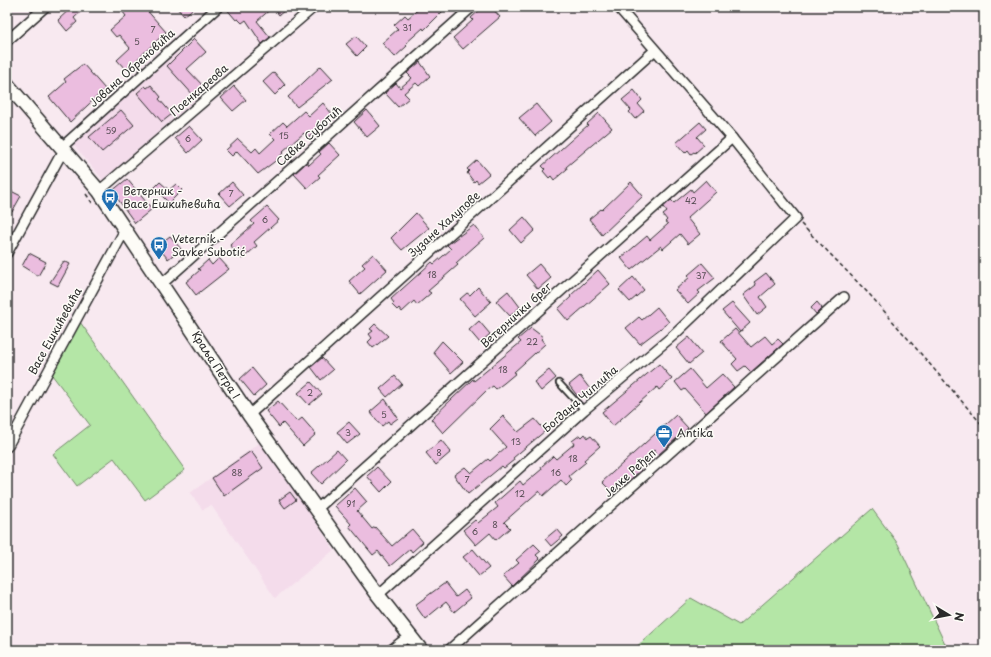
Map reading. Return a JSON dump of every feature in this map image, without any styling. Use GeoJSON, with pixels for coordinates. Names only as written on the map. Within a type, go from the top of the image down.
{"type":"FeatureCollection","features":[{"type":"Feature","properties":{"kind":"street"},"geometry":{"type":"LineString","coordinates":[[7,41],[45,7]]}},
{"type":"Feature","properties":{"kind":"street","name":"Јована Обреновића"},"geometry":{"type":"LineString","coordinates":[[7,253],[64,149],[218,7]]}},
{"type":"Feature","properties":{"kind":"street","name":"Поенкареова"},"geometry":{"type":"LineString","coordinates":[[99,191],[314,7]]}},
{"type":"Feature","properties":{"kind":"street","name":"Савке Суботић"},"geometry":{"type":"LineString","coordinates":[[163,283],[472,7]]}},
{"type":"Feature","properties":{"kind":"street"},"geometry":{"type":"LineString","coordinates":[[618,7],[732,138],[796,218]]}},
{"type":"Feature","properties":{"kind":"street","name":"Зузане Халупове"},"geometry":{"type":"LineString","coordinates":[[249,415],[656,50]]}},
{"type":"Feature","properties":{"kind":"street","name":"Краља Петра I"},"geometry":{"type":"LineString","coordinates":[[7,84],[99,191],[163,283],[249,415],[378,595],[421,650]]}},
{"type":"Feature","properties":{"kind":"street","name":"Ветернички брег"},"geometry":{"type":"LineString","coordinates":[[317,509],[732,138]]}},
{"type":"Feature","properties":{"kind":"street","name":"Богдана Чиплића"},"geometry":{"type":"LineString","coordinates":[[378,595],[584,410],[675,334],[796,218]]}},
{"type":"Feature","properties":{"kind":"street","name":"Васе Ешкићевића"},"geometry":{"type":"LineString","coordinates":[[7,447],[126,228]]}},
{"type":"Feature","properties":{"kind":"street","name":"Јелке Ређеп"},"geometry":{"type":"LineString","coordinates":[[449,650],[844,297]]}},
{"type":"Feature","properties":{"kind":"street"},"geometry":{"type":"LineString","coordinates":[[391,650],[409,636]]}},
{"type":"Feature","properties":{"kind":"lane"},"geometry":{"type":"LineString","coordinates":[[559,383],[584,410]]}},
{"type":"Feature","properties":{"kind":"path"},"geometry":{"type":"LineString","coordinates":[[82,189],[96,208]]}},
{"type":"Feature","properties":{"kind":"path"},"geometry":{"type":"LineString","coordinates":[[796,218],[871,296],[984,427]]}},
{"type":"Feature","properties":{"kind":"shaded area"},"geometry":{"type":"Polygon","coordinates":[[[175,52],[207,89],[103,180],[72,143],[175,52]]]}},
{"type":"Feature","properties":{"kind":"shaded area"},"geometry":{"type":"Polygon","coordinates":[[[262,441],[334,550],[275,598],[211,505],[203,510],[190,493],[262,441]]]}},
{"type":"Feature","properties":{"kind":"green space"},"geometry":{"type":"Polygon","coordinates":[[[80,322],[185,470],[145,500],[114,458],[77,486],[53,454],[90,425],[52,375],[80,322]]]}},
{"type":"Feature","properties":{"kind":"green space"},"geometry":{"type":"Polygon","coordinates":[[[872,509],[898,544],[948,650],[633,650],[691,598],[739,625],[872,509]]]}},
{"type":"Feature","properties":{"kind":"building"},"geometry":{"type":"Polygon","coordinates":[[[72,7],[86,7],[74,18],[77,22],[67,31],[58,20],[72,7]]]}},
{"type":"Feature","properties":{"kind":"building"},"geometry":{"type":"Polygon","coordinates":[[[119,7],[144,7],[166,32],[126,70],[117,60],[130,48],[119,35],[116,37],[110,30],[126,16],[119,7]]]}},
{"type":"Feature","properties":{"kind":"building"},"geometry":{"type":"Polygon","coordinates":[[[176,7],[195,7],[184,16],[176,7]]]}},
{"type":"Feature","properties":{"kind":"building"},"geometry":{"type":"Polygon","coordinates":[[[225,7],[273,7],[257,21],[270,37],[262,44],[246,20],[242,23],[238,19],[236,20],[225,7]]]}},
{"type":"Feature","properties":{"kind":"building"},"geometry":{"type":"Polygon","coordinates":[[[273,7],[289,7],[279,15],[273,7]]]}},
{"type":"Feature","properties":{"kind":"building"},"geometry":{"type":"Polygon","coordinates":[[[421,7],[447,7],[424,30],[423,28],[405,44],[407,46],[395,57],[382,43],[398,29],[394,25],[405,15],[408,18],[421,7]]]}},
{"type":"Feature","properties":{"kind":"building"},"geometry":{"type":"Polygon","coordinates":[[[483,7],[491,7],[500,17],[463,49],[453,38],[473,20],[471,18],[483,7]]]}},
{"type":"Feature","properties":{"kind":"building"},"geometry":{"type":"Polygon","coordinates":[[[356,36],[366,47],[357,56],[346,44],[356,36]]]}},
{"type":"Feature","properties":{"kind":"building"},"geometry":{"type":"Polygon","coordinates":[[[194,39],[206,52],[187,69],[205,88],[195,97],[167,66],[194,39]]]}},
{"type":"Feature","properties":{"kind":"building"},"geometry":{"type":"Polygon","coordinates":[[[420,62],[430,76],[419,86],[416,83],[404,93],[409,98],[398,107],[385,93],[396,83],[400,88],[412,78],[407,73],[420,62]]]}},
{"type":"Feature","properties":{"kind":"building"},"geometry":{"type":"Polygon","coordinates":[[[83,64],[105,89],[70,122],[49,97],[66,82],[64,79],[83,64]]]}},
{"type":"Feature","properties":{"kind":"building"},"geometry":{"type":"Polygon","coordinates":[[[321,66],[333,79],[297,107],[288,97],[321,66]]]}},
{"type":"Feature","properties":{"kind":"building"},"geometry":{"type":"Polygon","coordinates":[[[274,72],[285,85],[275,95],[263,82],[274,72]]]}},
{"type":"Feature","properties":{"kind":"building"},"geometry":{"type":"Polygon","coordinates":[[[151,85],[161,97],[159,99],[172,114],[162,122],[137,93],[145,86],[147,88],[151,85]]]}},
{"type":"Feature","properties":{"kind":"building"},"geometry":{"type":"Polygon","coordinates":[[[234,86],[246,100],[233,111],[221,98],[234,86]]]}},
{"type":"Feature","properties":{"kind":"building"},"geometry":{"type":"Polygon","coordinates":[[[634,90],[642,100],[638,104],[644,111],[635,119],[629,112],[631,110],[622,100],[634,90]]]}},
{"type":"Feature","properties":{"kind":"building"},"geometry":{"type":"Polygon","coordinates":[[[323,103],[332,114],[308,138],[304,133],[283,151],[284,152],[274,162],[258,174],[237,151],[232,156],[226,150],[238,139],[252,152],[256,148],[260,153],[275,139],[270,134],[283,122],[287,126],[304,111],[309,116],[323,103]]]}},
{"type":"Feature","properties":{"kind":"building"},"geometry":{"type":"Polygon","coordinates":[[[536,104],[551,122],[535,136],[519,118],[536,104]]]}},
{"type":"Feature","properties":{"kind":"building"},"geometry":{"type":"Polygon","coordinates":[[[121,110],[134,125],[102,152],[89,137],[121,110]]]}},
{"type":"Feature","properties":{"kind":"building"},"geometry":{"type":"Polygon","coordinates":[[[367,110],[380,126],[367,137],[354,122],[367,110]]]}},
{"type":"Feature","properties":{"kind":"building"},"geometry":{"type":"Polygon","coordinates":[[[599,113],[612,128],[566,167],[567,169],[554,180],[551,176],[549,178],[543,171],[545,169],[542,166],[588,125],[587,124],[599,113]]]}},
{"type":"Feature","properties":{"kind":"building"},"geometry":{"type":"Polygon","coordinates":[[[700,122],[706,129],[697,137],[704,145],[695,153],[694,152],[691,154],[688,150],[685,153],[676,143],[700,122]]]}},
{"type":"Feature","properties":{"kind":"building"},"geometry":{"type":"Polygon","coordinates":[[[189,126],[202,140],[188,153],[175,138],[189,126]]]}},
{"type":"Feature","properties":{"kind":"building"},"geometry":{"type":"Polygon","coordinates":[[[329,143],[340,155],[318,175],[320,177],[307,188],[294,174],[307,162],[309,165],[321,154],[319,152],[329,143]]]}},
{"type":"Feature","properties":{"kind":"building"},"geometry":{"type":"Polygon","coordinates":[[[477,160],[489,174],[478,183],[476,180],[474,182],[467,173],[469,171],[467,169],[477,160]]]}},
{"type":"Feature","properties":{"kind":"building"},"geometry":{"type":"Polygon","coordinates":[[[127,179],[152,209],[135,223],[112,191],[127,179]]]}},
{"type":"Feature","properties":{"kind":"building"},"geometry":{"type":"Polygon","coordinates":[[[706,180],[716,192],[687,218],[700,234],[688,244],[680,234],[663,249],[661,246],[631,270],[621,258],[647,236],[650,240],[668,224],[665,222],[667,220],[663,215],[667,212],[663,207],[671,200],[674,203],[691,189],[693,192],[706,180]]]}},
{"type":"Feature","properties":{"kind":"building"},"geometry":{"type":"Polygon","coordinates":[[[160,182],[169,190],[176,184],[182,190],[169,203],[154,188],[160,182]]]}},
{"type":"Feature","properties":{"kind":"building"},"geometry":{"type":"Polygon","coordinates":[[[232,182],[243,195],[230,206],[219,194],[232,182]]]}},
{"type":"Feature","properties":{"kind":"building"},"geometry":{"type":"Polygon","coordinates":[[[631,182],[643,196],[602,235],[589,219],[601,209],[602,210],[631,182]]]}},
{"type":"Feature","properties":{"kind":"building"},"geometry":{"type":"Polygon","coordinates":[[[7,189],[21,196],[12,212],[7,209],[7,189]]]}},
{"type":"Feature","properties":{"kind":"building"},"geometry":{"type":"Polygon","coordinates":[[[267,207],[279,220],[254,242],[257,246],[242,259],[230,245],[254,224],[251,221],[267,207]]]}},
{"type":"Feature","properties":{"kind":"building"},"geometry":{"type":"Polygon","coordinates":[[[416,213],[429,228],[402,250],[391,238],[416,213]]]}},
{"type":"Feature","properties":{"kind":"building"},"geometry":{"type":"Polygon","coordinates":[[[524,217],[535,230],[521,243],[510,230],[524,217]]]}},
{"type":"Feature","properties":{"kind":"building"},"geometry":{"type":"Polygon","coordinates":[[[474,225],[484,238],[456,263],[458,265],[428,291],[431,293],[417,305],[414,301],[402,312],[399,308],[397,310],[392,305],[394,303],[391,299],[432,262],[434,264],[451,249],[447,245],[474,225]]]}},
{"type":"Feature","properties":{"kind":"building"},"geometry":{"type":"Polygon","coordinates":[[[170,236],[181,249],[168,259],[157,246],[170,236]]]}},
{"type":"Feature","properties":{"kind":"building"},"geometry":{"type":"Polygon","coordinates":[[[29,253],[46,262],[38,276],[22,266],[29,253]]]}},
{"type":"Feature","properties":{"kind":"building"},"geometry":{"type":"Polygon","coordinates":[[[373,254],[387,270],[360,294],[349,281],[365,267],[362,264],[373,254]]]}},
{"type":"Feature","properties":{"kind":"building"},"geometry":{"type":"Polygon","coordinates":[[[219,258],[229,269],[196,295],[186,282],[200,270],[198,269],[208,260],[212,265],[219,258]]]}},
{"type":"Feature","properties":{"kind":"building"},"geometry":{"type":"Polygon","coordinates":[[[64,261],[70,264],[58,286],[50,282],[64,261]]]}},
{"type":"Feature","properties":{"kind":"building"},"geometry":{"type":"Polygon","coordinates":[[[702,263],[715,278],[698,291],[700,293],[688,304],[675,290],[690,277],[688,275],[702,263]]]}},
{"type":"Feature","properties":{"kind":"building"},"geometry":{"type":"Polygon","coordinates":[[[539,264],[551,278],[538,289],[526,275],[539,264]]]}},
{"type":"Feature","properties":{"kind":"building"},"geometry":{"type":"Polygon","coordinates":[[[598,270],[610,284],[568,321],[558,309],[598,270]]]}},
{"type":"Feature","properties":{"kind":"building"},"geometry":{"type":"Polygon","coordinates":[[[766,273],[775,284],[760,297],[767,307],[757,315],[743,295],[756,285],[754,282],[766,273]]]}},
{"type":"Feature","properties":{"kind":"building"},"geometry":{"type":"Polygon","coordinates":[[[633,277],[644,290],[630,302],[619,290],[633,277]]]}},
{"type":"Feature","properties":{"kind":"building"},"geometry":{"type":"Polygon","coordinates":[[[478,287],[491,302],[475,316],[460,299],[467,293],[470,295],[478,287]]]}},
{"type":"Feature","properties":{"kind":"building"},"geometry":{"type":"Polygon","coordinates":[[[508,291],[520,307],[510,316],[496,301],[508,291]]]}},
{"type":"Feature","properties":{"kind":"building"},"geometry":{"type":"Polygon","coordinates":[[[817,302],[822,308],[816,314],[811,308],[817,302]]]}},
{"type":"Feature","properties":{"kind":"building"},"geometry":{"type":"Polygon","coordinates":[[[732,303],[750,323],[740,332],[722,311],[732,303]]]}},
{"type":"Feature","properties":{"kind":"building"},"geometry":{"type":"Polygon","coordinates":[[[657,307],[669,322],[640,344],[626,328],[639,317],[642,320],[657,307]]]}},
{"type":"Feature","properties":{"kind":"building"},"geometry":{"type":"Polygon","coordinates":[[[479,321],[490,334],[480,343],[469,330],[479,321]]]}},
{"type":"Feature","properties":{"kind":"building"},"geometry":{"type":"Polygon","coordinates":[[[375,324],[388,336],[373,348],[368,342],[372,338],[369,334],[373,331],[370,329],[375,324]]]}},
{"type":"Feature","properties":{"kind":"building"},"geometry":{"type":"Polygon","coordinates":[[[531,328],[543,337],[541,339],[545,344],[504,383],[496,389],[493,386],[487,390],[443,433],[431,419],[473,379],[474,381],[521,342],[518,339],[531,328]]]}},
{"type":"Feature","properties":{"kind":"building"},"geometry":{"type":"Polygon","coordinates":[[[735,329],[751,347],[765,336],[772,344],[778,339],[783,344],[751,372],[745,366],[738,371],[732,364],[737,359],[721,341],[735,329]]]}},
{"type":"Feature","properties":{"kind":"building"},"geometry":{"type":"Polygon","coordinates":[[[689,337],[702,353],[689,364],[676,348],[689,337]]]}},
{"type":"Feature","properties":{"kind":"building"},"geometry":{"type":"Polygon","coordinates":[[[442,341],[463,362],[451,373],[433,352],[442,341]]]}},
{"type":"Feature","properties":{"kind":"building"},"geometry":{"type":"Polygon","coordinates":[[[322,358],[333,370],[321,380],[311,367],[322,358]]]}},
{"type":"Feature","properties":{"kind":"building"},"geometry":{"type":"Polygon","coordinates":[[[659,364],[672,379],[659,390],[657,387],[613,426],[602,412],[659,364]]]}},
{"type":"Feature","properties":{"kind":"building"},"geometry":{"type":"Polygon","coordinates":[[[252,368],[266,385],[254,396],[240,379],[252,368]]]}},
{"type":"Feature","properties":{"kind":"building"},"geometry":{"type":"Polygon","coordinates":[[[690,369],[706,388],[722,374],[734,387],[706,413],[685,389],[682,391],[675,382],[690,369]]]}},
{"type":"Feature","properties":{"kind":"building"},"geometry":{"type":"Polygon","coordinates":[[[549,370],[556,378],[541,391],[534,382],[549,370]]]}},
{"type":"Feature","properties":{"kind":"building"},"geometry":{"type":"Polygon","coordinates":[[[395,376],[402,384],[387,397],[380,389],[395,376]]]}},
{"type":"Feature","properties":{"kind":"building"},"geometry":{"type":"Polygon","coordinates":[[[580,376],[590,389],[579,398],[569,385],[580,376]]]}},
{"type":"Feature","properties":{"kind":"building"},"geometry":{"type":"Polygon","coordinates":[[[311,382],[322,394],[309,405],[298,393],[311,382]]]}},
{"type":"Feature","properties":{"kind":"building"},"geometry":{"type":"Polygon","coordinates":[[[385,399],[398,418],[390,424],[388,421],[382,426],[370,412],[385,399]]]}},
{"type":"Feature","properties":{"kind":"building"},"geometry":{"type":"Polygon","coordinates":[[[278,401],[297,422],[302,418],[316,434],[303,446],[283,423],[279,427],[266,411],[278,401]]]}},
{"type":"Feature","properties":{"kind":"building"},"geometry":{"type":"Polygon","coordinates":[[[676,415],[688,428],[658,455],[654,450],[637,465],[641,470],[614,494],[602,482],[676,415]]]}},
{"type":"Feature","properties":{"kind":"building"},"geometry":{"type":"Polygon","coordinates":[[[503,416],[518,432],[535,419],[545,431],[513,458],[514,460],[504,468],[502,466],[468,494],[454,475],[465,467],[471,473],[488,459],[490,461],[506,447],[490,429],[503,416]]]}},
{"type":"Feature","properties":{"kind":"building"},"geometry":{"type":"Polygon","coordinates":[[[349,422],[360,434],[347,444],[337,432],[349,422]]]}},
{"type":"Feature","properties":{"kind":"building"},"geometry":{"type":"Polygon","coordinates":[[[585,434],[588,438],[591,436],[600,446],[584,460],[586,462],[569,476],[572,480],[566,486],[561,480],[543,496],[539,491],[504,522],[510,528],[496,540],[490,533],[476,545],[463,530],[475,520],[478,523],[498,507],[495,503],[520,481],[523,485],[542,469],[541,467],[553,456],[556,459],[574,444],[572,441],[580,435],[582,437],[585,434]]]}},
{"type":"Feature","properties":{"kind":"building"},"geometry":{"type":"Polygon","coordinates":[[[441,440],[451,452],[436,465],[426,453],[441,440]]]}},
{"type":"Feature","properties":{"kind":"building"},"geometry":{"type":"Polygon","coordinates":[[[337,450],[346,460],[321,484],[311,473],[337,450]]]}},
{"type":"Feature","properties":{"kind":"building"},"geometry":{"type":"Polygon","coordinates":[[[251,451],[263,468],[224,496],[212,478],[251,451]]]}},
{"type":"Feature","properties":{"kind":"building"},"geometry":{"type":"Polygon","coordinates":[[[377,467],[391,482],[381,492],[367,476],[377,467]]]}},
{"type":"Feature","properties":{"kind":"building"},"geometry":{"type":"Polygon","coordinates":[[[355,488],[367,502],[357,511],[372,529],[375,527],[392,546],[412,529],[423,542],[412,552],[410,549],[390,566],[378,551],[373,555],[349,526],[351,524],[335,506],[355,488]]]}},
{"type":"Feature","properties":{"kind":"building"},"geometry":{"type":"Polygon","coordinates":[[[290,492],[296,500],[285,508],[279,500],[290,492]]]}},
{"type":"Feature","properties":{"kind":"building"},"geometry":{"type":"Polygon","coordinates":[[[557,529],[563,536],[551,546],[545,539],[557,529]]]}},
{"type":"Feature","properties":{"kind":"building"},"geometry":{"type":"Polygon","coordinates":[[[534,544],[541,551],[536,555],[540,559],[512,586],[503,576],[519,563],[516,560],[534,544]]]}},
{"type":"Feature","properties":{"kind":"building"},"geometry":{"type":"Polygon","coordinates":[[[473,549],[489,568],[479,576],[463,557],[473,549]]]}},
{"type":"Feature","properties":{"kind":"building"},"geometry":{"type":"Polygon","coordinates":[[[445,583],[456,597],[465,590],[471,598],[454,612],[446,602],[425,619],[415,605],[445,583]]]}},
{"type":"Feature","properties":{"kind":"place","name":"Ветерник - Васе Ешкићевића"},"geometry":{"type":"Point","coordinates":[110,212]}},
{"type":"Feature","properties":{"kind":"place","name":"Veternik - Savke Subotić"},"geometry":{"type":"Point","coordinates":[159,260]}},
{"type":"Feature","properties":{"kind":"place","name":"Antika"},"geometry":{"type":"Point","coordinates":[664,448]}}]}
